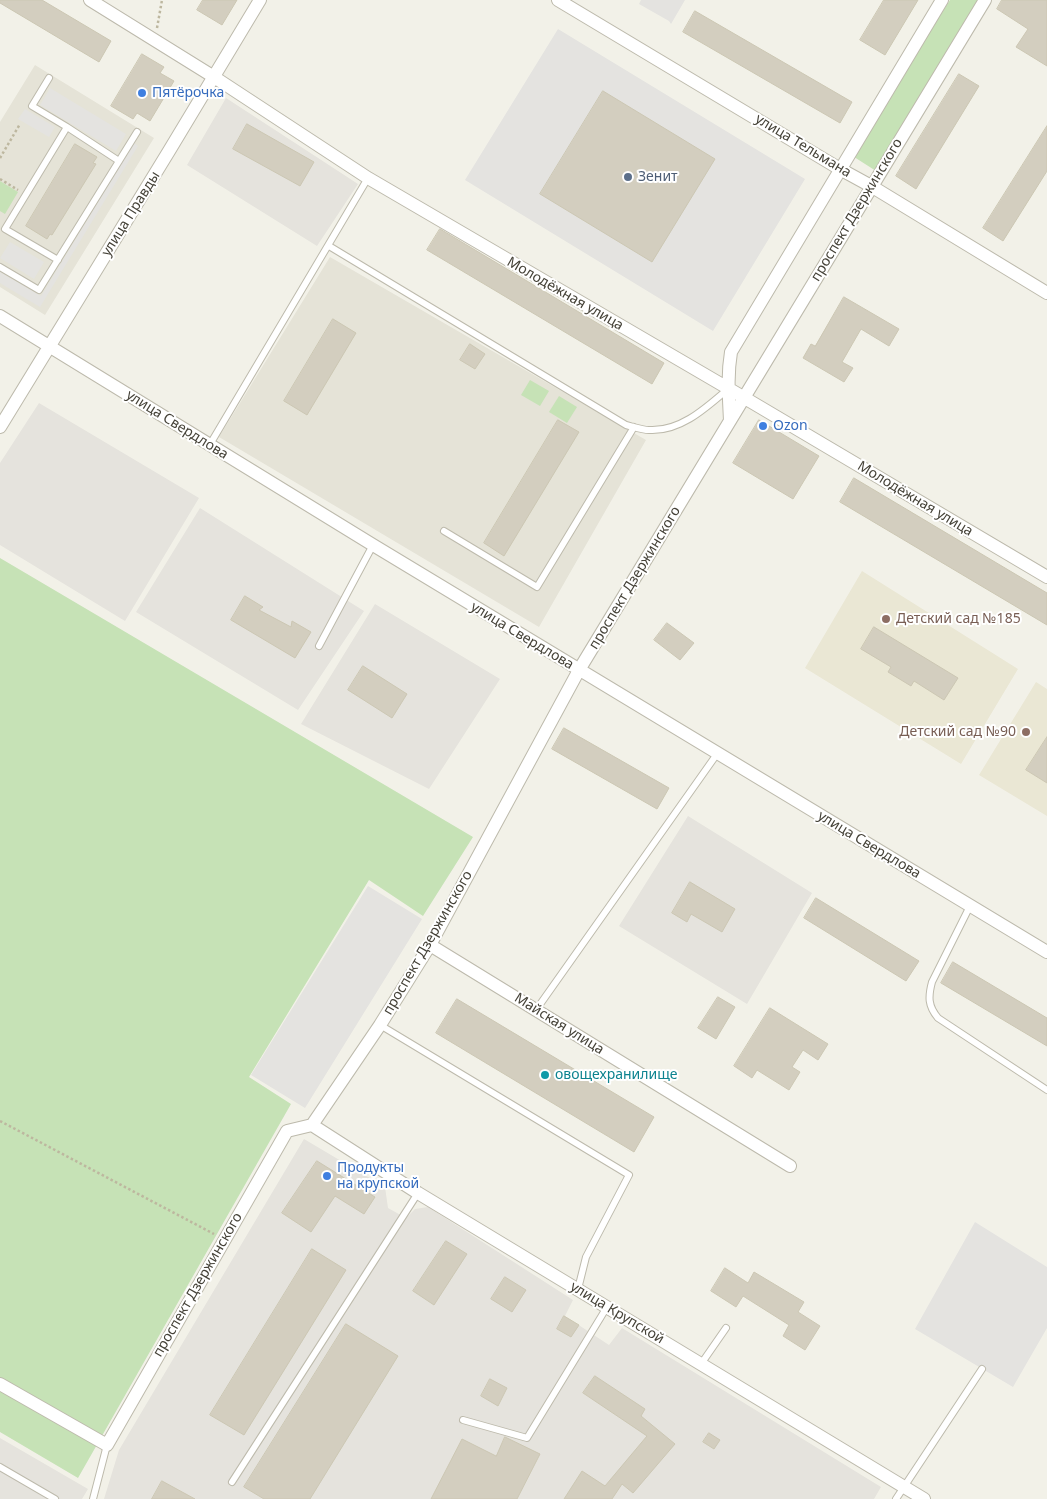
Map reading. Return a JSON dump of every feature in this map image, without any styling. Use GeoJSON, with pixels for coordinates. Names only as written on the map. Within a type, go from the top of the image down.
{"type":"FeatureCollection","features":[{"type":"Feature","properties":{"kind":"street","name":"Молодёжная улица"},"geometry":{"type":"LineString","coordinates":[[90,0],[214,77],[368,178],[1047,577]]}},
{"type":"Feature","properties":{"kind":"street","name":"улица Правды"},"geometry":{"type":"LineString","coordinates":[[0,427],[260,0]]}},
{"type":"Feature","properties":{"kind":"street","name":"улица Тельмана"},"geometry":{"type":"LineString","coordinates":[[558,0],[1047,293]]}},
{"type":"Feature","properties":{"kind":"street"},"geometry":{"type":"LineString","coordinates":[[730,421],[728,370],[731,352],[942,0]]}},
{"type":"Feature","properties":{"kind":"street","name":"проспект Дзержинского"},"geometry":{"type":"LineString","coordinates":[[107,1445],[286,1131],[312,1125],[380,1025],[430,945],[579,670],[985,0]]}},
{"type":"Feature","properties":{"kind":"street","name":"улица Свердлова"},"geometry":{"type":"LineString","coordinates":[[0,316],[717,754],[1047,952]]}},
{"type":"Feature","properties":{"kind":"street","name":"Майская улица"},"geometry":{"type":"LineString","coordinates":[[430,945],[790,1166]]}},
{"type":"Feature","properties":{"kind":"street","name":"улица Крупской"},"geometry":{"type":"LineString","coordinates":[[312,1125],[418,1193],[924,1499]]}},
{"type":"Feature","properties":{"kind":"street"},"geometry":{"type":"LineString","coordinates":[[0,1384],[107,1445]]}},
{"type":"Feature","properties":{"kind":"lane"},"geometry":{"type":"LineString","coordinates":[[49,78],[32,106],[119,161]]}},
{"type":"Feature","properties":{"kind":"lane"},"geometry":{"type":"LineString","coordinates":[[58,260],[5,229],[67,127]]}},
{"type":"Feature","properties":{"kind":"lane"},"geometry":{"type":"LineString","coordinates":[[0,267],[39,290],[137,132]]}},
{"type":"Feature","properties":{"kind":"lane"},"geometry":{"type":"LineString","coordinates":[[210,446],[368,178]]}},
{"type":"Feature","properties":{"kind":"lane"},"geometry":{"type":"LineString","coordinates":[[329,246],[626,425],[649,430],[672,428],[707,406],[728,389]]}},
{"type":"Feature","properties":{"kind":"lane"},"geometry":{"type":"LineString","coordinates":[[444,531],[537,587],[634,427]]}},
{"type":"Feature","properties":{"kind":"lane"},"geometry":{"type":"LineString","coordinates":[[319,646],[373,545]]}},
{"type":"Feature","properties":{"kind":"lane"},"geometry":{"type":"LineString","coordinates":[[536,1010],[717,754]]}},
{"type":"Feature","properties":{"kind":"lane"},"geometry":{"type":"LineString","coordinates":[[970,906],[932,982],[928,995],[931,1009],[938,1018],[1047,1090]]}},
{"type":"Feature","properties":{"kind":"lane"},"geometry":{"type":"LineString","coordinates":[[380,1025],[629,1175],[586,1258],[578,1289]]}},
{"type":"Feature","properties":{"kind":"lane"},"geometry":{"type":"LineString","coordinates":[[232,1482],[418,1193]]}},
{"type":"Feature","properties":{"kind":"lane"},"geometry":{"type":"LineString","coordinates":[[463,1420],[527,1438],[608,1307]]}},
{"type":"Feature","properties":{"kind":"lane"},"geometry":{"type":"LineString","coordinates":[[701,1364],[726,1328]]}},
{"type":"Feature","properties":{"kind":"lane"},"geometry":{"type":"LineString","coordinates":[[896,1499],[982,1369]]}},
{"type":"Feature","properties":{"kind":"lane"},"geometry":{"type":"LineString","coordinates":[[94,1499],[107,1445]]}},
{"type":"Feature","properties":{"kind":"lane"},"geometry":{"type":"LineString","coordinates":[[0,1467],[55,1499]]}},
{"type":"Feature","properties":{"kind":"path"},"geometry":{"type":"LineString","coordinates":[[156,40],[162,0]]}},
{"type":"Feature","properties":{"kind":"path"},"geometry":{"type":"LineString","coordinates":[[0,158],[20,124]]}},
{"type":"Feature","properties":{"kind":"path"},"geometry":{"type":"LineString","coordinates":[[0,179],[26,194]]}},
{"type":"Feature","properties":{"kind":"path"},"geometry":{"type":"LineString","coordinates":[[0,1120],[224,1239]]}},
{"type":"Feature","properties":{"kind":"shaded area"},"geometry":{"type":"Polygon","coordinates":[[[641,0],[685,0],[671,24],[639,4],[641,0]]]}},
{"type":"Feature","properties":{"kind":"shaded area"},"geometry":{"type":"Polygon","coordinates":[[[558,29],[805,179],[713,331],[465,180],[558,29]]]}},
{"type":"Feature","properties":{"kind":"shaded area"},"geometry":{"type":"Polygon","coordinates":[[[35,65],[154,138],[45,315],[0,287],[0,122],[35,65]]]}},
{"type":"Feature","properties":{"kind":"shaded area"},"geometry":{"type":"Polygon","coordinates":[[[50,88],[126,134],[116,151],[40,105],[50,88]]]}},
{"type":"Feature","properties":{"kind":"shaded area"},"geometry":{"type":"Polygon","coordinates":[[[226,98],[358,184],[317,246],[187,165],[226,98]]]}},
{"type":"Feature","properties":{"kind":"shaded area"},"geometry":{"type":"Polygon","coordinates":[[[25,109],[55,127],[49,137],[18,119],[25,109]]]}},
{"type":"Feature","properties":{"kind":"shaded area"},"geometry":{"type":"Polygon","coordinates":[[[134,143],[138,146],[40,307],[0,283],[0,272],[41,296],[134,143]]]}},
{"type":"Feature","properties":{"kind":"shaded area"},"geometry":{"type":"Polygon","coordinates":[[[10,242],[44,262],[34,279],[0,258],[10,242]]]}},
{"type":"Feature","properties":{"kind":"shaded area"},"geometry":{"type":"Polygon","coordinates":[[[330,257],[646,440],[539,627],[219,437],[330,257]]]}},
{"type":"Feature","properties":{"kind":"shaded area"},"geometry":{"type":"Polygon","coordinates":[[[39,403],[199,498],[125,621],[0,545],[0,463],[39,403]]]}},
{"type":"Feature","properties":{"kind":"shaded area"},"geometry":{"type":"Polygon","coordinates":[[[200,508],[364,611],[298,710],[136,612],[200,508]]]}},
{"type":"Feature","properties":{"kind":"shaded area","name":"Детский сад №185"},"geometry":{"type":"Polygon","coordinates":[[[862,571],[1018,669],[961,764],[805,668],[862,571]]]}},
{"type":"Feature","properties":{"kind":"shaded area"},"geometry":{"type":"Polygon","coordinates":[[[375,604],[500,679],[429,789],[301,724],[375,604]]]}},
{"type":"Feature","properties":{"kind":"shaded area","name":"Детский сад №90"},"geometry":{"type":"Polygon","coordinates":[[[1036,682],[1047,689],[1047,816],[979,775],[1036,682]]]}},
{"type":"Feature","properties":{"kind":"shaded area"},"geometry":{"type":"Polygon","coordinates":[[[688,816],[812,893],[747,1004],[619,926],[688,816]]]}},
{"type":"Feature","properties":{"kind":"shaded area"},"geometry":{"type":"Polygon","coordinates":[[[368,886],[422,919],[305,1108],[251,1075],[368,886]]]}},
{"type":"Feature","properties":{"kind":"shaded area"},"geometry":{"type":"Polygon","coordinates":[[[304,1139],[385,1187],[388,1208],[406,1218],[415,1209],[428,1207],[573,1300],[565,1316],[609,1345],[622,1328],[881,1487],[874,1499],[104,1499],[119,1450],[304,1139]]]}},
{"type":"Feature","properties":{"kind":"shaded area"},"geometry":{"type":"Polygon","coordinates":[[[975,1222],[1047,1267],[1047,1328],[1013,1387],[915,1329],[975,1222]]]}},
{"type":"Feature","properties":{"kind":"shaded area"},"geometry":{"type":"Polygon","coordinates":[[[0,1438],[88,1489],[82,1499],[0,1499],[0,1438]]]}},
{"type":"Feature","properties":{"kind":"green space"},"geometry":{"type":"Polygon","coordinates":[[[950,0],[978,0],[876,171],[851,155],[950,0]]]}},
{"type":"Feature","properties":{"kind":"green space"},"geometry":{"type":"Polygon","coordinates":[[[0,181],[18,192],[5,214],[0,211],[0,181]]]}},
{"type":"Feature","properties":{"kind":"green space"},"geometry":{"type":"Polygon","coordinates":[[[530,380],[549,391],[540,406],[521,395],[530,380]]]}},
{"type":"Feature","properties":{"kind":"green space"},"geometry":{"type":"Polygon","coordinates":[[[559,396],[577,407],[567,423],[549,412],[559,396]]]}},
{"type":"Feature","properties":{"kind":"green space"},"geometry":{"type":"Polygon","coordinates":[[[0,558],[473,837],[423,916],[369,880],[249,1077],[291,1104],[78,1478],[0,1432],[0,558]]]}},
{"type":"Feature","properties":{"kind":"building"},"geometry":{"type":"Polygon","coordinates":[[[0,0],[42,0],[111,41],[99,62],[0,3],[0,0]]]}},
{"type":"Feature","properties":{"kind":"building"},"geometry":{"type":"Polygon","coordinates":[[[203,0],[237,0],[222,25],[197,10],[203,0]]]}},
{"type":"Feature","properties":{"kind":"building"},"geometry":{"type":"Polygon","coordinates":[[[884,0],[918,0],[885,55],[860,40],[884,0]]]}},
{"type":"Feature","properties":{"kind":"building"},"geometry":{"type":"Polygon","coordinates":[[[1002,0],[1047,0],[1047,66],[1016,47],[1028,29],[997,9],[1002,0]]]}},
{"type":"Feature","properties":{"kind":"building"},"geometry":{"type":"Polygon","coordinates":[[[695,11],[852,102],[840,123],[683,32],[695,11]]]}},
{"type":"Feature","properties":{"kind":"building","name":"Пятёрочка"},"geometry":{"type":"Polygon","coordinates":[[[142,54],[164,67],[160,73],[174,81],[150,121],[137,113],[133,119],[111,106],[142,54]]]}},
{"type":"Feature","properties":{"kind":"building"},"geometry":{"type":"Polygon","coordinates":[[[959,74],[979,86],[916,189],[896,176],[959,74]]]}},
{"type":"Feature","properties":{"kind":"building","name":"Зенит"},"geometry":{"type":"Polygon","coordinates":[[[603,91],[715,159],[652,262],[540,194],[603,91]]]}},
{"type":"Feature","properties":{"kind":"building"},"geometry":{"type":"Polygon","coordinates":[[[247,124],[314,162],[300,186],[233,149],[247,124]]]}},
{"type":"Feature","properties":{"kind":"building"},"geometry":{"type":"Polygon","coordinates":[[[1047,126],[1047,171],[1003,241],[983,228],[1047,126]]]}},
{"type":"Feature","properties":{"kind":"building"},"geometry":{"type":"Polygon","coordinates":[[[75,144],[97,157],[93,163],[96,164],[52,235],[50,234],[47,239],[26,226],[75,144]]]}},
{"type":"Feature","properties":{"kind":"building"},"geometry":{"type":"Polygon","coordinates":[[[440,229],[664,363],[652,384],[427,250],[440,229]]]}},
{"type":"Feature","properties":{"kind":"building"},"geometry":{"type":"Polygon","coordinates":[[[844,297],[899,329],[889,346],[861,329],[842,362],[853,368],[844,382],[803,358],[811,344],[815,346],[844,297]]]}},
{"type":"Feature","properties":{"kind":"building"},"geometry":{"type":"Polygon","coordinates":[[[333,319],[356,333],[307,415],[284,401],[333,319]]]}},
{"type":"Feature","properties":{"kind":"building"},"geometry":{"type":"Polygon","coordinates":[[[470,344],[485,354],[475,369],[460,360],[470,344]]]}},
{"type":"Feature","properties":{"kind":"building"},"geometry":{"type":"Polygon","coordinates":[[[558,420],[579,432],[504,556],[484,543],[558,420]]]}},
{"type":"Feature","properties":{"kind":"building"},"geometry":{"type":"Polygon","coordinates":[[[759,420],[819,456],[793,499],[733,463],[759,420]]]}},
{"type":"Feature","properties":{"kind":"building"},"geometry":{"type":"Polygon","coordinates":[[[854,478],[1047,593],[1047,625],[840,502],[854,478]]]}},
{"type":"Feature","properties":{"kind":"building"},"geometry":{"type":"Polygon","coordinates":[[[245,596],[263,607],[259,610],[291,627],[292,621],[311,632],[295,658],[231,620],[245,596]]]}},
{"type":"Feature","properties":{"kind":"building"},"geometry":{"type":"Polygon","coordinates":[[[667,623],[694,643],[680,660],[654,640],[667,623]]]}},
{"type":"Feature","properties":{"kind":"building"},"geometry":{"type":"Polygon","coordinates":[[[874,627],[958,678],[944,700],[914,681],[911,686],[888,672],[891,667],[861,649],[874,627]]]}},
{"type":"Feature","properties":{"kind":"building"},"geometry":{"type":"Polygon","coordinates":[[[363,666],[407,694],[392,718],[348,690],[363,666]]]}},
{"type":"Feature","properties":{"kind":"building"},"geometry":{"type":"Polygon","coordinates":[[[564,728],[669,788],[657,809],[552,749],[564,728]]]}},
{"type":"Feature","properties":{"kind":"building"},"geometry":{"type":"Polygon","coordinates":[[[1047,737],[1047,783],[1026,770],[1047,737]]]}},
{"type":"Feature","properties":{"kind":"building"},"geometry":{"type":"Polygon","coordinates":[[[690,882],[735,909],[722,932],[691,914],[687,922],[672,913],[690,882]]]}},
{"type":"Feature","properties":{"kind":"building"},"geometry":{"type":"Polygon","coordinates":[[[816,898],[919,961],[906,981],[804,918],[816,898]]]}},
{"type":"Feature","properties":{"kind":"building"},"geometry":{"type":"Polygon","coordinates":[[[953,962],[1047,1018],[1047,1046],[941,983],[953,962]]]}},
{"type":"Feature","properties":{"kind":"building"},"geometry":{"type":"Polygon","coordinates":[[[718,997],[735,1007],[716,1039],[698,1028],[718,997]]]}},
{"type":"Feature","properties":{"kind":"building","name":"овощехранилище"},"geometry":{"type":"Polygon","coordinates":[[[457,999],[654,1117],[634,1152],[436,1033],[457,999]]]}},
{"type":"Feature","properties":{"kind":"building"},"geometry":{"type":"Polygon","coordinates":[[[770,1008],[828,1044],[818,1060],[803,1050],[792,1067],[800,1072],[789,1090],[757,1070],[752,1078],[734,1066],[770,1008]]]}},
{"type":"Feature","properties":{"kind":"building"},"geometry":{"type":"Polygon","coordinates":[[[317,1161],[375,1197],[364,1214],[335,1196],[311,1232],[282,1213],[317,1161]]]}},
{"type":"Feature","properties":{"kind":"building"},"geometry":{"type":"Polygon","coordinates":[[[446,1241],[467,1254],[434,1305],[413,1291],[446,1241]]]}},
{"type":"Feature","properties":{"kind":"building"},"geometry":{"type":"Polygon","coordinates":[[[312,1249],[346,1270],[244,1435],[210,1415],[312,1249]]]}},
{"type":"Feature","properties":{"kind":"building"},"geometry":{"type":"Polygon","coordinates":[[[725,1268],[748,1283],[754,1272],[804,1302],[798,1312],[820,1326],[805,1350],[783,1336],[789,1325],[743,1296],[736,1307],[711,1291],[725,1268]]]}},
{"type":"Feature","properties":{"kind":"building"},"geometry":{"type":"Polygon","coordinates":[[[505,1277],[526,1290],[512,1312],[491,1299],[505,1277]]]}},
{"type":"Feature","properties":{"kind":"building"},"geometry":{"type":"Polygon","coordinates":[[[564,1316],[579,1325],[571,1337],[557,1329],[564,1316]]]}},
{"type":"Feature","properties":{"kind":"building"},"geometry":{"type":"Polygon","coordinates":[[[346,1324],[398,1356],[310,1499],[264,1499],[244,1487],[346,1324]]]}},
{"type":"Feature","properties":{"kind":"building"},"geometry":{"type":"Polygon","coordinates":[[[595,1376],[645,1409],[641,1416],[675,1444],[633,1493],[622,1484],[612,1499],[564,1499],[582,1471],[605,1486],[647,1436],[583,1393],[595,1376]]]}},
{"type":"Feature","properties":{"kind":"building"},"geometry":{"type":"Polygon","coordinates":[[[490,1379],[507,1388],[498,1406],[481,1396],[490,1379]]]}},
{"type":"Feature","properties":{"kind":"building"},"geometry":{"type":"Polygon","coordinates":[[[709,1433],[720,1440],[714,1449],[703,1442],[709,1433]]]}},
{"type":"Feature","properties":{"kind":"building"},"geometry":{"type":"Polygon","coordinates":[[[505,1437],[540,1454],[517,1499],[431,1499],[462,1439],[496,1456],[505,1437]]]}},
{"type":"Feature","properties":{"kind":"building"},"geometry":{"type":"Polygon","coordinates":[[[162,1481],[195,1499],[152,1499],[162,1481]]]}},
{"type":"Feature","properties":{"kind":"place","name":"Пятёрочка"},"geometry":{"type":"Point","coordinates":[142,93]}},
{"type":"Feature","properties":{"kind":"place","name":"Зенит"},"geometry":{"type":"Point","coordinates":[628,177]}},
{"type":"Feature","properties":{"kind":"place","name":"Ozon"},"geometry":{"type":"Point","coordinates":[763,426]}},
{"type":"Feature","properties":{"kind":"place","name":"Детский сад №185"},"geometry":{"type":"Point","coordinates":[886,619]}},
{"type":"Feature","properties":{"kind":"place","name":"Детский сад №90"},"geometry":{"type":"Point","coordinates":[1026,732]}},
{"type":"Feature","properties":{"kind":"place","name":"овощехранилище"},"geometry":{"type":"Point","coordinates":[545,1075]}},
{"type":"Feature","properties":{"kind":"place","name":"Продукты на крупской"},"geometry":{"type":"Point","coordinates":[327,1176]}}]}
